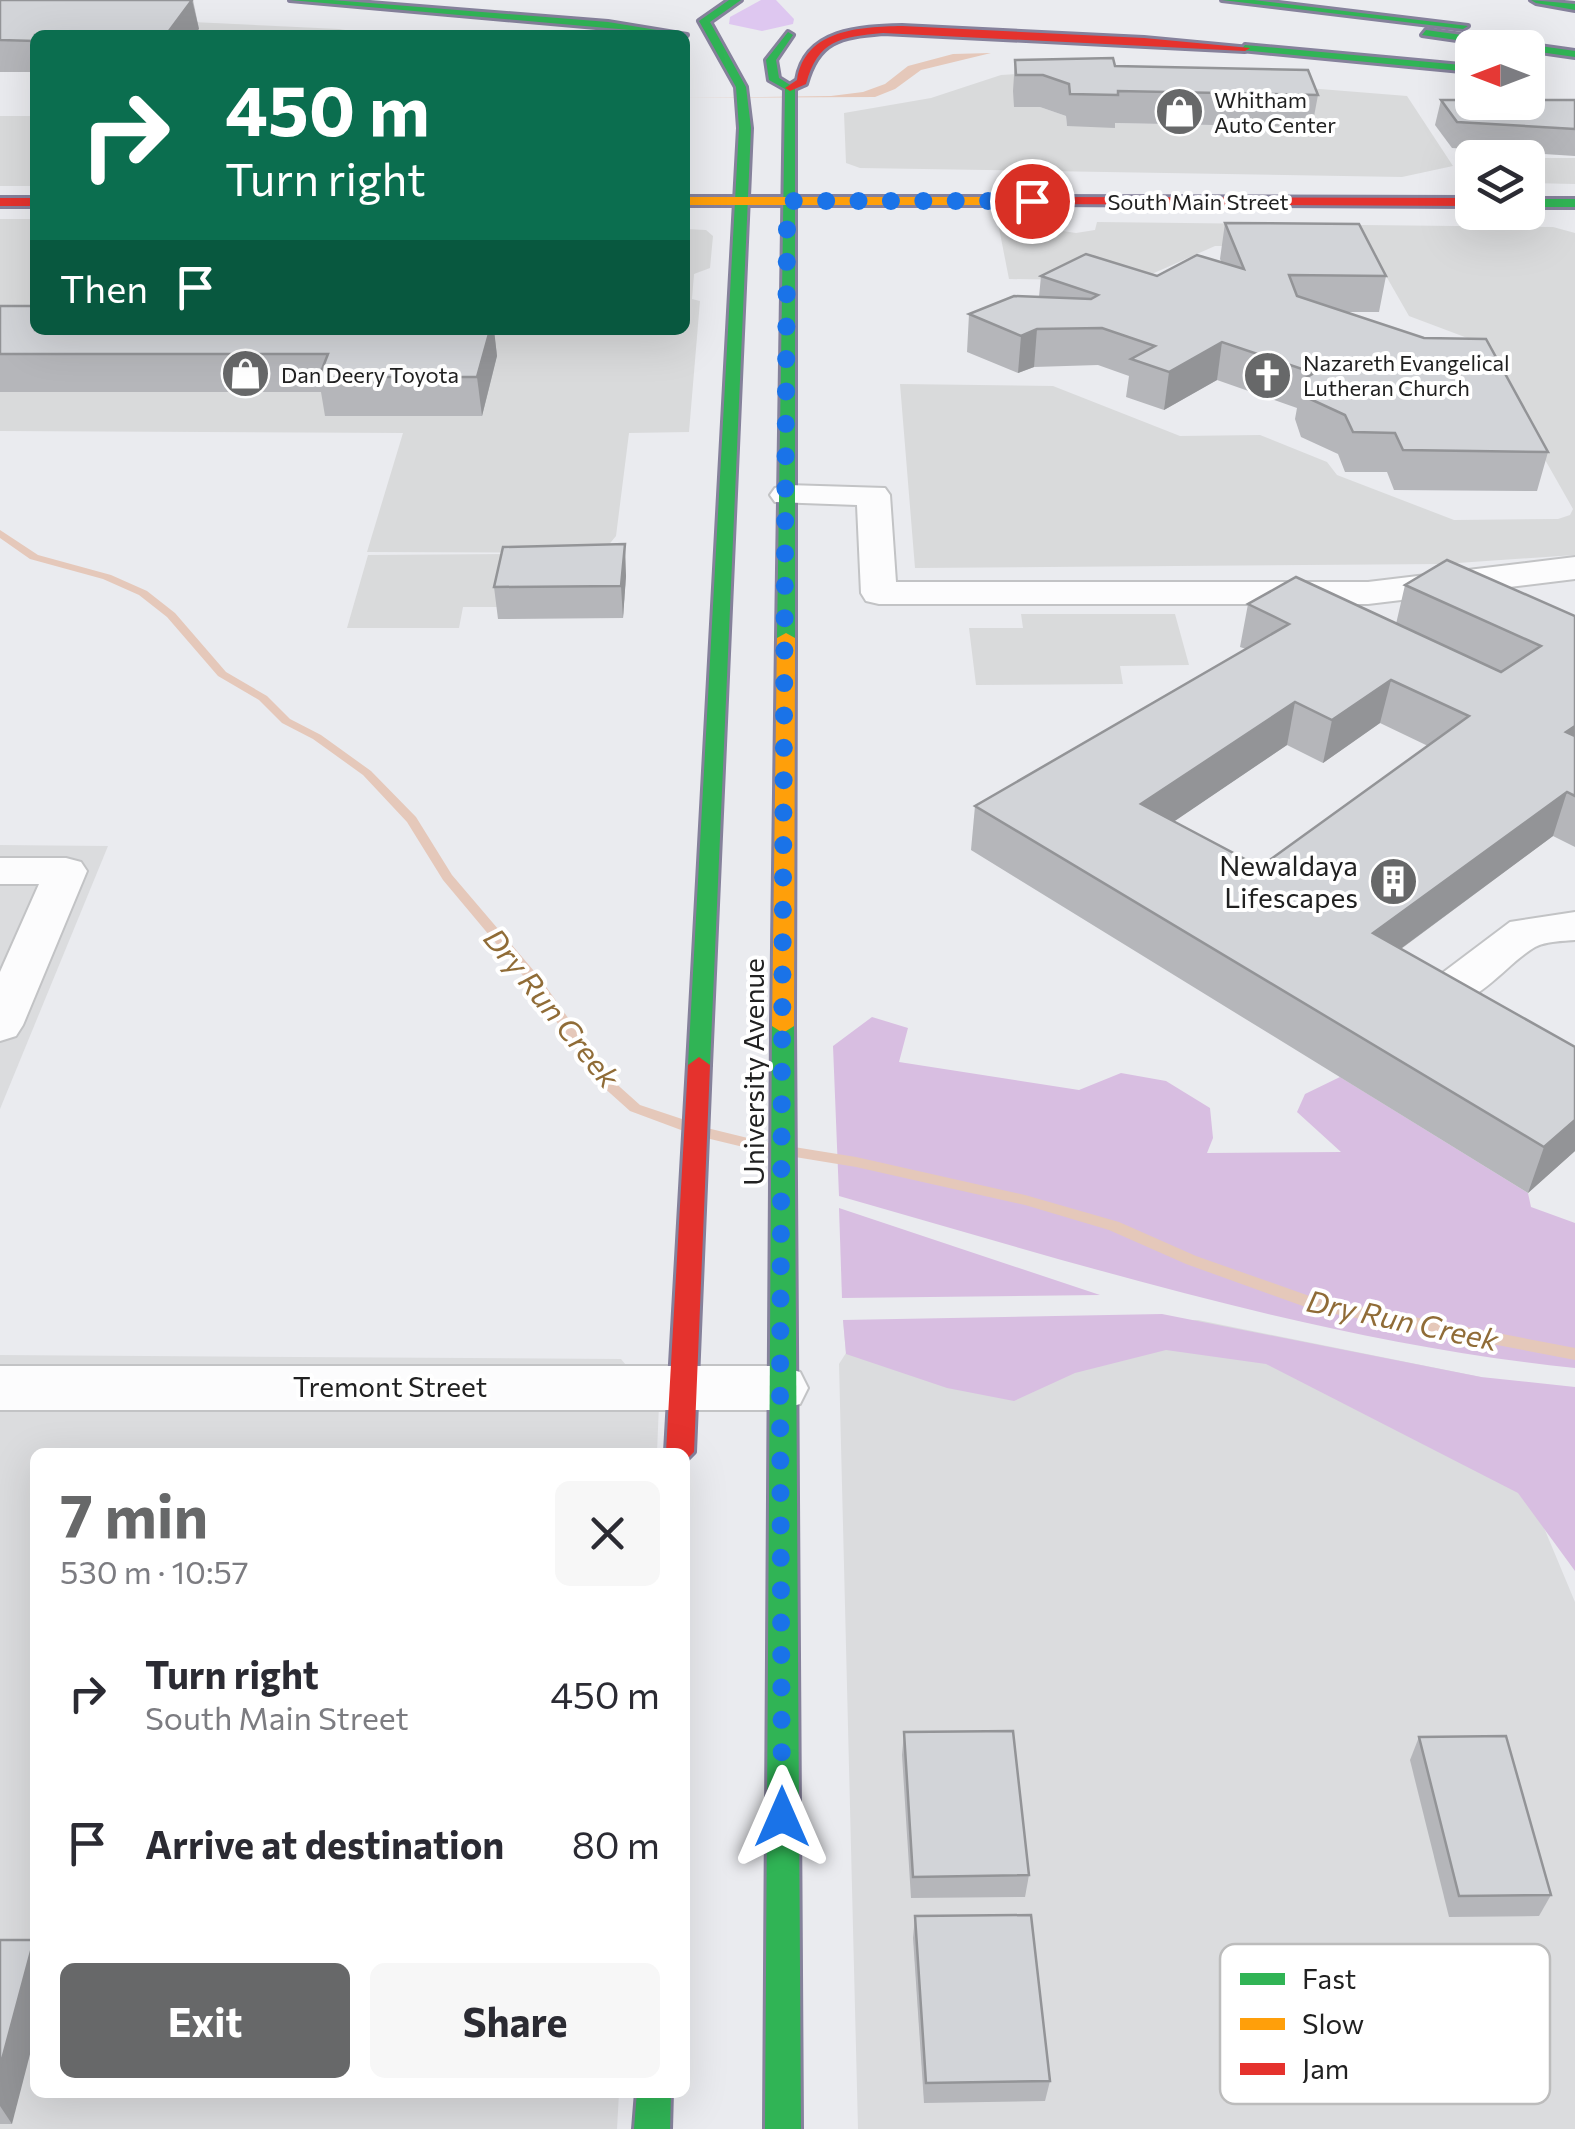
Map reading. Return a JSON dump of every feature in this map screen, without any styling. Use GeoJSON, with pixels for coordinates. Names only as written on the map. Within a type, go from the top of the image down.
{"type":"FeatureCollection","features":[{"type":"Feature","properties":{"kind":"main road"},"geometry":{"type":"LineString","coordinates":[[296,0],[432,12],[654,16],[698,33],[749,36],[937,32],[1078,36],[1455,68]]}},
{"type":"Feature","properties":{"kind":"main road"},"geometry":{"type":"LineString","coordinates":[[698,33],[708,15],[736,0]]}},
{"type":"Feature","properties":{"kind":"main road"},"geometry":{"type":"LineString","coordinates":[[1227,0],[1575,42]]}},
{"type":"Feature","properties":{"kind":"main road"},"geometry":{"type":"LineString","coordinates":[[1536,0],[1575,7]]}},
{"type":"Feature","properties":{"kind":"main road"},"geometry":{"type":"LineString","coordinates":[[1197,8],[1426,32],[1575,54]]}},
{"type":"Feature","properties":{"kind":"main road"},"geometry":{"type":"LineString","coordinates":[[792,35],[816,22]]}},
{"type":"Feature","properties":{"kind":"main road","name":"University Avenue"},"geometry":{"type":"LineString","coordinates":[[680,1448],[743,202],[742,95],[698,33]]}},
{"type":"Feature","properties":{"kind":"main road","name":"University Avenue"},"geometry":{"type":"LineString","coordinates":[[783,2129],[780,1388],[790,96],[774,80],[768,60],[771,52],[792,35]]}},
{"type":"Feature","properties":{"kind":"main road"},"geometry":{"type":"LineString","coordinates":[[790,96],[802,82],[801,69],[808,57],[826,41],[844,36]]}},
{"type":"Feature","properties":{"kind":"main road"},"geometry":{"type":"LineString","coordinates":[[0,202],[30,202]]}},
{"type":"Feature","properties":{"kind":"main road","name":"South Main Street"},"geometry":{"type":"LineString","coordinates":[[690,202],[1455,202]]}},
{"type":"Feature","properties":{"kind":"main road"},"geometry":{"type":"LineString","coordinates":[[1545,203],[1575,203]]}},
{"type":"Feature","properties":{"kind":"main road"},"geometry":{"type":"LineString","coordinates":[[652,2129],[654,2098]]}},
{"type":"Feature","properties":{"kind":"street"},"geometry":{"type":"LineString","coordinates":[[787,495],[873,495],[879,593],[1340,594],[1575,568]]}},
{"type":"Feature","properties":{"kind":"street"},"geometry":{"type":"LineString","coordinates":[[0,871],[66,870],[0,1025]]}},
{"type":"Feature","properties":{"kind":"street"},"geometry":{"type":"LineString","coordinates":[[1449,991],[1526,932],[1575,926]]}},
{"type":"Feature","properties":{"kind":"street","name":"Tremont Street"},"geometry":{"type":"LineString","coordinates":[[0,1388],[780,1388]]}},
{"type":"Feature","properties":{"kind":"shaded area"},"geometry":{"type":"Polygon","coordinates":[[[761,0],[776,0],[794,19],[793,24],[762,31],[729,24],[730,17],[761,0]]]}},
{"type":"Feature","properties":{"kind":"shaded area"},"geometry":{"type":"Polygon","coordinates":[[[0,13],[345,30],[198,30],[0,13]]]}},
{"type":"Feature","properties":{"kind":"shaded area"},"geometry":{"type":"Polygon","coordinates":[[[991,53],[921,70],[895,89],[875,97],[690,98],[863,92],[885,84],[908,66],[953,54],[991,53]]]}},
{"type":"Feature","properties":{"kind":"shaded area"},"geometry":{"type":"Polygon","coordinates":[[[1001,75],[1257,84],[1407,96],[1453,166],[1402,177],[860,168],[846,163],[844,113],[931,98],[1001,75]],[[1040,107],[1066,116],[1067,126],[1114,123],[1311,127],[1040,107]]]}},
{"type":"Feature","properties":{"kind":"shaded area"},"geometry":{"type":"Polygon","coordinates":[[[0,116],[30,116],[30,186],[0,186],[0,116]]]}},
{"type":"Feature","properties":{"kind":"shaded area"},"geometry":{"type":"Polygon","coordinates":[[[1545,158],[1575,158],[1575,184],[1545,183],[1545,158]]]}},
{"type":"Feature","properties":{"kind":"shaded area"},"geometry":{"type":"Polygon","coordinates":[[[0,219],[30,219],[30,308],[22,321],[30,327],[30,335],[690,335],[690,229],[706,230],[713,236],[710,268],[694,274],[692,299],[700,301],[689,432],[629,433],[616,536],[602,553],[367,552],[403,433],[0,431],[0,392],[334,392],[326,416],[481,416],[497,357],[0,343],[0,219]]]}},
{"type":"Feature","properties":{"kind":"shaded area"},"geometry":{"type":"Polygon","coordinates":[[[1097,222],[1455,226],[1455,230],[1553,227],[1575,233],[1575,555],[1443,564],[915,568],[900,384],[1053,386],[1180,436],[1260,435],[1327,462],[1337,475],[1454,520],[1558,519],[1570,515],[1573,509],[1478,342],[1409,316],[1378,262],[1329,246],[1215,246],[1136,281],[1009,279],[998,223],[1050,223],[1056,230],[1076,233],[1095,230],[1097,222]]]}},
{"type":"Feature","properties":{"kind":"shaded area"},"geometry":{"type":"Polygon","coordinates":[[[510,554],[500,607],[463,607],[459,628],[347,628],[368,555],[510,554]]]}},
{"type":"Feature","properties":{"kind":"shaded area"},"geometry":{"type":"Polygon","coordinates":[[[1021,614],[1175,614],[1189,665],[1120,666],[1123,684],[976,685],[969,628],[1023,628],[1021,614]]]}},
{"type":"Feature","properties":{"kind":"shaded area"},"geometry":{"type":"Polygon","coordinates":[[[0,845],[108,846],[0,1109],[0,845]]]}},
{"type":"Feature","properties":{"kind":"shaded area"},"geometry":{"type":"Polygon","coordinates":[[[872,1017],[908,1028],[899,1062],[1079,1090],[1121,1073],[1166,1081],[1210,1108],[1213,1138],[1207,1153],[1341,1152],[1297,1112],[1305,1094],[1340,1077],[1528,1193],[1531,1207],[1575,1223],[1575,1368],[1481,1356],[1295,1320],[1112,1274],[839,1196],[833,1046],[872,1017]]]}},
{"type":"Feature","properties":{"kind":"shaded area"},"geometry":{"type":"Polygon","coordinates":[[[839,1208],[1100,1295],[842,1298],[839,1208]]]}},
{"type":"Feature","properties":{"kind":"shaded area"},"geometry":{"type":"Polygon","coordinates":[[[1162,1314],[1481,1377],[1575,1387],[1575,1571],[1518,1493],[1266,1364],[1166,1350],[1075,1373],[1014,1401],[947,1388],[846,1354],[843,1320],[1162,1314]]]}},
{"type":"Feature","properties":{"kind":"shaded area"},"geometry":{"type":"Polygon","coordinates":[[[843,1320],[1198,1320],[1481,1377],[1575,1602],[1575,2129],[858,2129],[839,1364],[846,1353],[843,1320]]]}},
{"type":"Feature","properties":{"kind":"shaded area"},"geometry":{"type":"Polygon","coordinates":[[[0,1355],[621,1359],[659,1405],[657,1448],[30,1448],[30,2098],[619,2098],[617,2129],[0,2129],[0,1355]]]}},
{"type":"Feature","properties":{"kind":"building"},"geometry":{"type":"Polygon","coordinates":[[[0,0],[192,0],[170,30],[30,30],[30,41],[0,40],[0,0]]]}},
{"type":"Feature","properties":{"kind":"building"},"geometry":{"type":"Polygon","coordinates":[[[1113,58],[1115,66],[1308,70],[1318,95],[1118,91],[1118,95],[1070,94],[1069,84],[1043,75],[1016,75],[1015,60],[1113,58]]]}},
{"type":"Feature","properties":{"kind":"building"},"geometry":{"type":"Polygon","coordinates":[[[1441,100],[1455,100],[1455,119],[1441,100]]]}},
{"type":"Feature","properties":{"kind":"building"},"geometry":{"type":"Polygon","coordinates":[[[1545,100],[1575,100],[1575,129],[1457,122],[1545,120],[1545,100]]]}},
{"type":"Feature","properties":{"kind":"building"},"geometry":{"type":"Polygon","coordinates":[[[1225,223],[1359,224],[1386,276],[1289,275],[1297,296],[1424,338],[1486,339],[1548,452],[1403,450],[1395,433],[1353,432],[1345,415],[1308,398],[1302,380],[1314,373],[1222,342],[1169,372],[1131,359],[1155,346],[1102,328],[1037,329],[1021,336],[969,314],[1014,296],[1091,299],[1098,295],[1041,276],[1086,254],[1157,276],[1197,255],[1244,269],[1225,223]]]}},
{"type":"Feature","properties":{"kind":"building"},"geometry":{"type":"Polygon","coordinates":[[[0,306],[30,306],[30,335],[489,335],[477,377],[319,377],[328,354],[0,354],[0,306]]]}},
{"type":"Feature","properties":{"kind":"building"},"geometry":{"type":"Polygon","coordinates":[[[625,544],[621,586],[494,587],[503,547],[625,544]]]}},
{"type":"Feature","properties":{"kind":"building","name":"Newaldaya Lifescapes"},"geometry":{"type":"Polygon","coordinates":[[[1447,560],[1575,616],[1575,726],[1566,732],[1575,736],[1575,796],[1567,792],[1373,933],[1575,1047],[1575,1120],[1544,1147],[975,806],[1289,624],[1248,604],[1296,577],[1501,672],[1541,646],[1405,585],[1447,560]],[[1391,680],[1332,720],[1295,702],[1141,804],[1260,867],[1469,716],[1391,680]]]}},
{"type":"Feature","properties":{"kind":"building"},"geometry":{"type":"Polygon","coordinates":[[[1013,1731],[1029,1875],[913,1877],[904,1732],[1013,1731]]]}},
{"type":"Feature","properties":{"kind":"building"},"geometry":{"type":"Polygon","coordinates":[[[1506,1736],[1551,1895],[1459,1896],[1419,1737],[1506,1736]]]}},
{"type":"Feature","properties":{"kind":"building"},"geometry":{"type":"Polygon","coordinates":[[[1031,1915],[1050,2081],[926,2083],[915,1916],[1031,1915]]]}},
{"type":"Feature","properties":{"kind":"building"},"geometry":{"type":"Polygon","coordinates":[[[0,1940],[30,1940],[30,1955],[0,2067],[0,1940]]]}},
{"type":"Feature","properties":{"kind":"waterway","name":"Dry Run Creek"},"geometry":{"type":"LineString","coordinates":[[0,533],[34,557],[107,577],[143,593],[171,615],[222,674],[263,698],[286,721],[317,737],[367,773],[412,820],[447,877],[535,981],[606,1082],[635,1108],[686,1126]]}},
{"type":"Feature","properties":{"kind":"waterway","name":"Dry Run Creek"},"geometry":{"type":"LineString","coordinates":[[707,1133],[768,1148]]}},
{"type":"Feature","properties":{"kind":"waterway","name":"Dry Run Creek"},"geometry":{"type":"LineString","coordinates":[[794,1152],[1025,1200],[1114,1226],[1191,1260],[1314,1304],[1575,1354]]}},
{"type":"Feature","properties":{"kind":"traffic: fast"},"geometry":{"type":"LineString","coordinates":[[295,0],[645,30]]}},
{"type":"Feature","properties":{"kind":"traffic: fast"},"geometry":{"type":"LineString","coordinates":[[699,1065],[745,128],[741,87],[704,21],[736,0]]}},
{"type":"Feature","properties":{"kind":"traffic: fast"},"geometry":{"type":"LineString","coordinates":[[1227,0],[1463,26]]}},
{"type":"Feature","properties":{"kind":"traffic: fast"},"geometry":{"type":"LineString","coordinates":[[1536,0],[1575,7]]}},
{"type":"Feature","properties":{"kind":"traffic: fast"},"geometry":{"type":"LineString","coordinates":[[1426,33],[1575,54]]}},
{"type":"Feature","properties":{"kind":"traffic: fast"},"geometry":{"type":"LineString","coordinates":[[786,638],[790,88],[774,80],[771,60],[788,35]]}},
{"type":"Feature","properties":{"kind":"traffic: fast"},"geometry":{"type":"LineString","coordinates":[[1245,48],[1455,67]]}},
{"type":"Feature","properties":{"kind":"traffic: fast"},"geometry":{"type":"LineString","coordinates":[[1545,203],[1575,203]]}},
{"type":"Feature","properties":{"kind":"traffic: fast"},"geometry":{"type":"LineString","coordinates":[[783,1026],[783,2129]]}},
{"type":"Feature","properties":{"kind":"traffic: fast"},"geometry":{"type":"LineString","coordinates":[[652,2129],[654,2098]]}},
{"type":"Feature","properties":{"kind":"traffic: slow"},"geometry":{"type":"LineString","coordinates":[[690,201],[1037,201]]}},
{"type":"Feature","properties":{"kind":"traffic: slow"},"geometry":{"type":"LineString","coordinates":[[783,1026],[786,638]]}},
{"type":"Feature","properties":{"kind":"traffic: jam"},"geometry":{"type":"LineString","coordinates":[[790,88],[802,82],[804,69],[818,47],[864,31],[921,30],[1245,48]]}},
{"type":"Feature","properties":{"kind":"traffic: jam"},"geometry":{"type":"LineString","coordinates":[[1037,201],[1455,202]]}},
{"type":"Feature","properties":{"kind":"traffic: jam"},"geometry":{"type":"LineString","coordinates":[[0,202],[30,202]]}},
{"type":"Feature","properties":{"kind":"traffic: jam"},"geometry":{"type":"LineString","coordinates":[[680,1448],[699,1065]]}},
{"type":"Feature","properties":{"kind":"place","name":"Whitham Auto Center"},"geometry":{"type":"Point","coordinates":[1179,112]}},
{"type":"Feature","properties":{"kind":"place","name":"Dan Deery Toyota"},"geometry":{"type":"Point","coordinates":[246,374]}},
{"type":"Feature","properties":{"kind":"place","name":"Nazareth Evangelical Lutheran Church"},"geometry":{"type":"Point","coordinates":[1268,375]}},
{"type":"Feature","properties":{"kind":"place","name":"Newaldaya Lifescapes"},"geometry":{"type":"Point","coordinates":[1393,881]}},
{"type":"Feature","properties":{"kind":"route"},"geometry":{"type":"LineString","coordinates":[[782,1817],[780,1388],[787,219],[790,201],[1032,201]]}}]}
